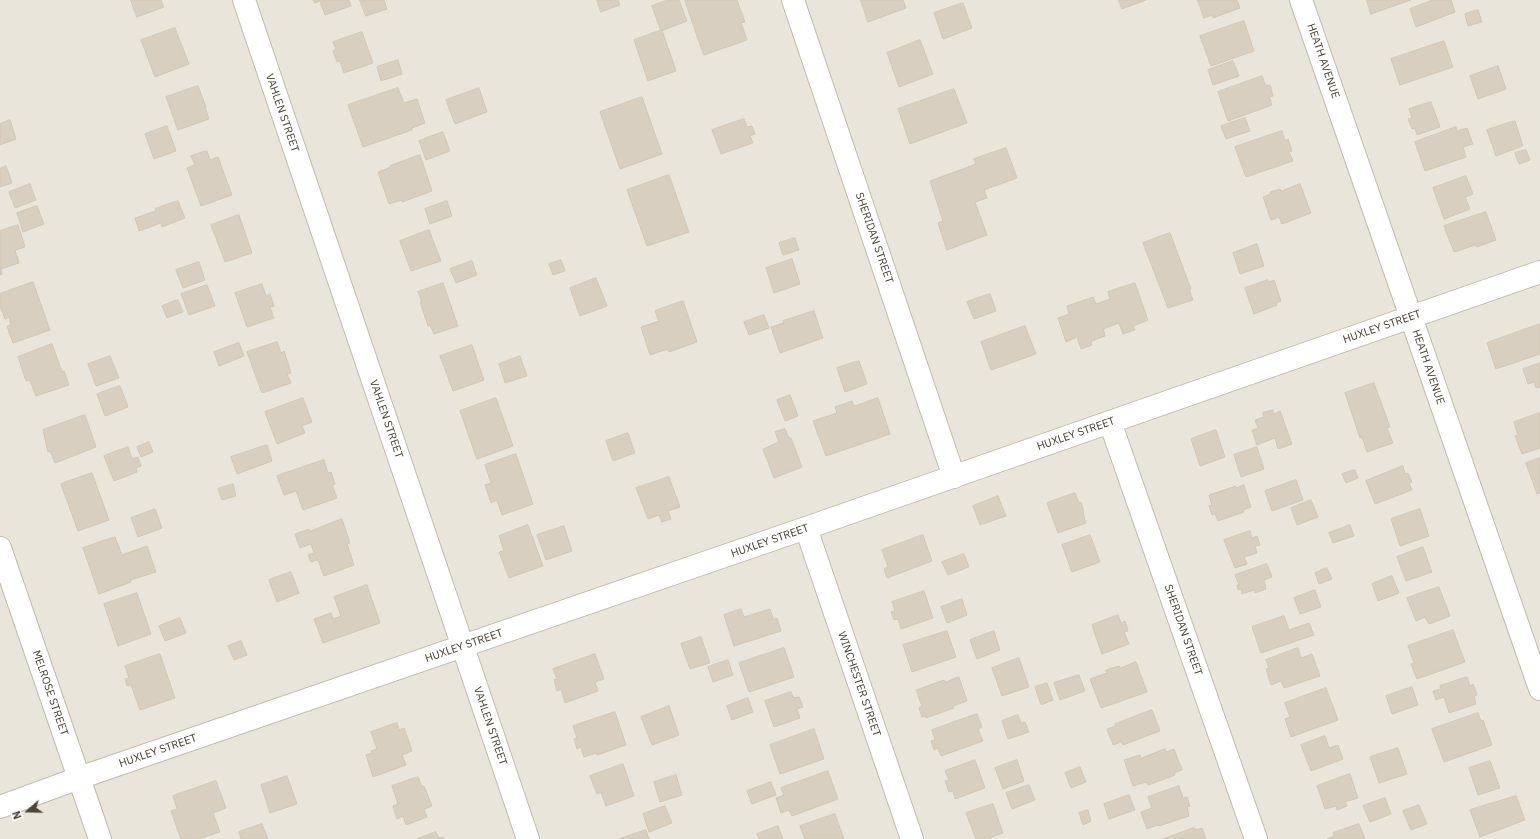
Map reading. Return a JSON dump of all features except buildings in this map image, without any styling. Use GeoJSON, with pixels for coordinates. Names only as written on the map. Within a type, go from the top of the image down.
{"type":"FeatureCollection","features":[{"type":"Feature","properties":{"kind":"street","name":"VAHLEN STREET"},"geometry":{"type":"LineString","coordinates":[[244,0],[528,839]]}},
{"type":"Feature","properties":{"kind":"street","name":"SHERIDAN STREET"},"geometry":{"type":"LineString","coordinates":[[793,0],[954,477]]}},
{"type":"Feature","properties":{"kind":"street","name":"HEATH AVENUE"},"geometry":{"type":"LineString","coordinates":[[1301,0],[1540,689]]}},
{"type":"Feature","properties":{"kind":"street","name":"HUXLEY STREET"},"geometry":{"type":"LineString","coordinates":[[0,807],[79,778],[954,477],[1540,272]]}},
{"type":"Feature","properties":{"kind":"street","name":"SHERIDAN STREET"},"geometry":{"type":"LineString","coordinates":[[1110,422],[1256,839]]}},
{"type":"Feature","properties":{"kind":"street","name":"WINCHESTER STREET"},"geometry":{"type":"LineString","coordinates":[[806,528],[912,839]]}},
{"type":"Feature","properties":{"kind":"street","name":"MELROSE STREET"},"geometry":{"type":"LineString","coordinates":[[0,548],[100,839]]}},
{"type":"Feature","properties":{"kind":"shaded area"},"geometry":{"type":"Polygon","coordinates":[[[0,0],[1540,0],[1540,839],[0,839],[0,0]]]}}]}
